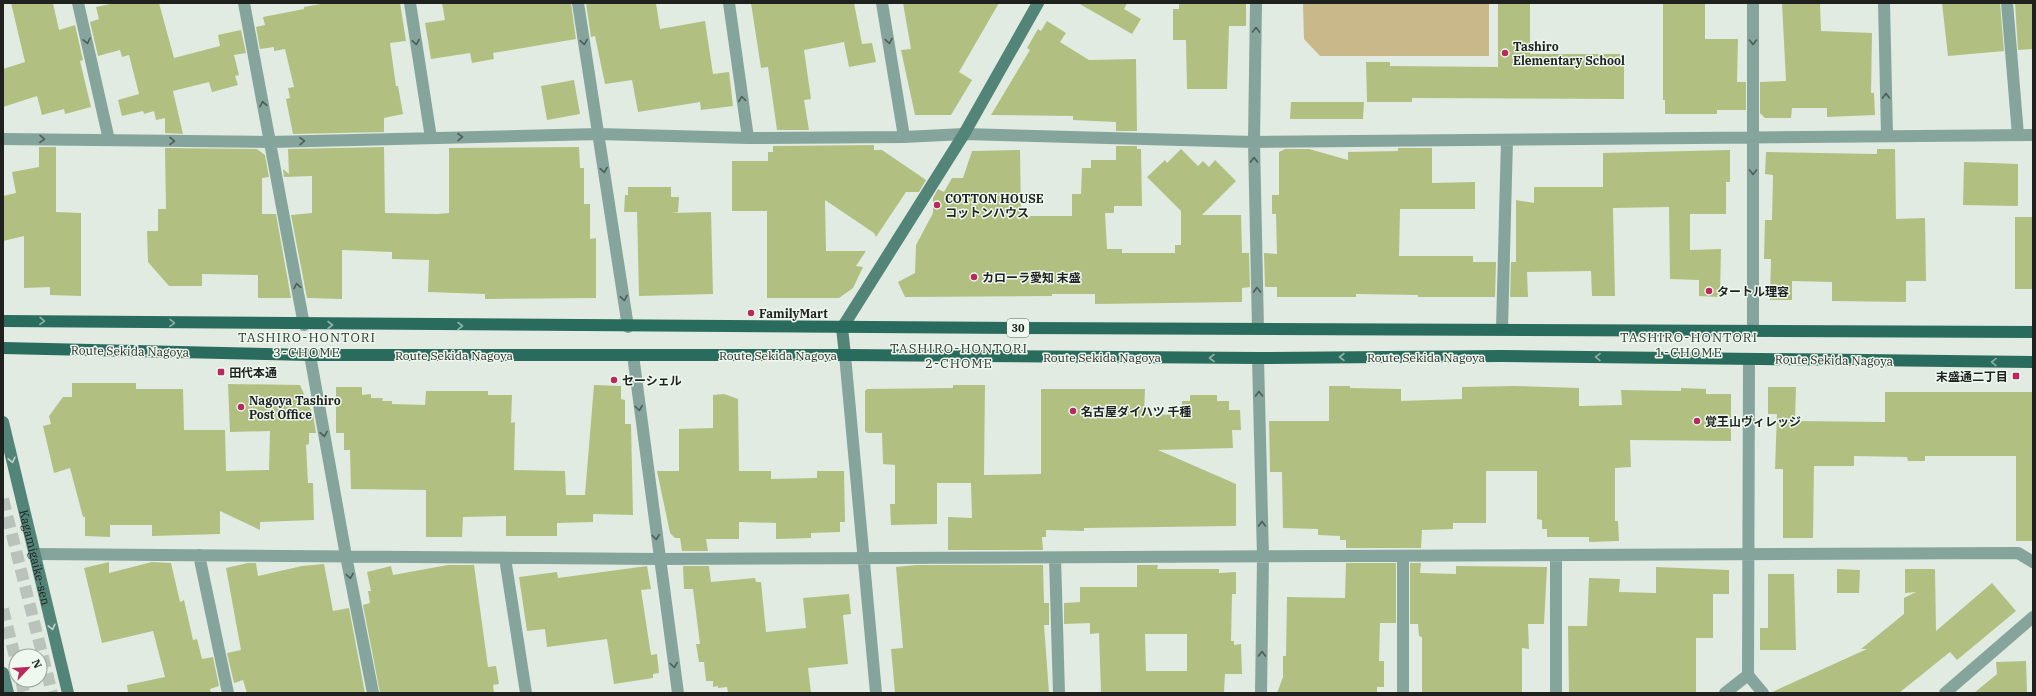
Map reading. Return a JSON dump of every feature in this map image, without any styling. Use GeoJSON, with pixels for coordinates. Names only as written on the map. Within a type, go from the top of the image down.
{"type":"FeatureCollection","features":[{"type":"Feature","properties":{"kind":"main road","name":"30"},"geometry":{"type":"LineString","coordinates":[[3,321],[628,327],[2033,332]]}},
{"type":"Feature","properties":{"kind":"main road","name":"Route Sekida Nagoya"},"geometry":{"type":"LineString","coordinates":[[3,348],[310,355],[845,355],[1258,358],[1501,356],[2033,362]]}},
{"type":"Feature","properties":{"kind":"street"},"geometry":{"type":"LineString","coordinates":[[78,3],[109,140]]}},
{"type":"Feature","properties":{"kind":"street"},"geometry":{"type":"LineString","coordinates":[[244,3],[304,325]]}},
{"type":"Feature","properties":{"kind":"street"},"geometry":{"type":"LineString","coordinates":[[410,3],[431,138]]}},
{"type":"Feature","properties":{"kind":"street"},"geometry":{"type":"LineString","coordinates":[[578,3],[628,327]]}},
{"type":"Feature","properties":{"kind":"street"},"geometry":{"type":"LineString","coordinates":[[729,3],[748,138]]}},
{"type":"Feature","properties":{"kind":"street"},"geometry":{"type":"LineString","coordinates":[[882,3],[904,137]]}},
{"type":"Feature","properties":{"kind":"street"},"geometry":{"type":"LineString","coordinates":[[876,693],[842,328],[964,134],[1038,3]]}},
{"type":"Feature","properties":{"kind":"street"},"geometry":{"type":"LineString","coordinates":[[1256,3],[1254,142],[1258,329]]}},
{"type":"Feature","properties":{"kind":"street"},"geometry":{"type":"LineString","coordinates":[[1753,3],[1753,330]]}},
{"type":"Feature","properties":{"kind":"street"},"geometry":{"type":"LineString","coordinates":[[1884,3],[1887,135]]}},
{"type":"Feature","properties":{"kind":"street"},"geometry":{"type":"LineString","coordinates":[[2007,3],[2018,135]]}},
{"type":"Feature","properties":{"kind":"street"},"geometry":{"type":"LineString","coordinates":[[3,139],[270,142],[598,134],[748,138],[904,137],[964,134],[1254,142],[1887,135],[2033,135]]}},
{"type":"Feature","properties":{"kind":"street"},"geometry":{"type":"LineString","coordinates":[[1502,329],[1508,140]]}},
{"type":"Feature","properties":{"kind":"street"},"geometry":{"type":"LineString","coordinates":[[310,355],[346,556],[373,693]]}},
{"type":"Feature","properties":{"kind":"street"},"geometry":{"type":"LineString","coordinates":[[632,355],[678,693]]}},
{"type":"Feature","properties":{"kind":"street"},"geometry":{"type":"LineString","coordinates":[[1258,358],[1263,557],[1261,693]]}},
{"type":"Feature","properties":{"kind":"street"},"geometry":{"type":"LineString","coordinates":[[1749,359],[1747,555],[1748,675],[1763,693]]}},
{"type":"Feature","properties":{"kind":"street","name":"Kagamigaike-sen"},"geometry":{"type":"LineString","coordinates":[[3,422],[68,693]]}},
{"type":"Feature","properties":{"kind":"street"},"geometry":{"type":"LineString","coordinates":[[34,554],[659,559],[2018,553],[2033,562]]}},
{"type":"Feature","properties":{"kind":"street"},"geometry":{"type":"LineString","coordinates":[[199,555],[228,693]]}},
{"type":"Feature","properties":{"kind":"street"},"geometry":{"type":"LineString","coordinates":[[1403,556],[1403,693]]}},
{"type":"Feature","properties":{"kind":"street"},"geometry":{"type":"LineString","coordinates":[[1556,556],[1556,693]]}},
{"type":"Feature","properties":{"kind":"street"},"geometry":{"type":"LineString","coordinates":[[505,558],[526,693]]}},
{"type":"Feature","properties":{"kind":"street"},"geometry":{"type":"LineString","coordinates":[[1055,558],[1059,693]]}},
{"type":"Feature","properties":{"kind":"street"},"geometry":{"type":"LineString","coordinates":[[1945,693],[2033,617]]}},
{"type":"Feature","properties":{"kind":"street"},"geometry":{"type":"LineString","coordinates":[[3,673],[8,693]]}},
{"type":"Feature","properties":{"kind":"street"},"geometry":{"type":"LineString","coordinates":[[1726,693],[1748,675]]}},
{"type":"Feature","properties":{"kind":"shaded area"},"geometry":{"type":"Polygon","coordinates":[[[1303,3],[1489,3],[1489,56],[1320,56],[1304,39],[1303,3]]]}},
{"type":"Feature","properties":{"kind":"building"},"geometry":{"type":"Polygon","coordinates":[[[11,3],[53,3],[59,30],[75,25],[83,60],[80,61],[91,107],[65,114],[64,109],[42,115],[37,96],[3,107],[3,69],[25,62],[11,3]]]}},
{"type":"Feature","properties":{"kind":"building"},"geometry":{"type":"Polygon","coordinates":[[[114,3],[159,3],[174,58],[220,46],[218,35],[241,30],[246,53],[234,55],[239,75],[235,76],[238,85],[212,92],[209,82],[173,91],[183,134],[165,133],[165,118],[156,120],[154,111],[144,114],[143,111],[122,116],[118,100],[139,94],[129,55],[122,57],[120,50],[98,56],[90,22],[99,19],[96,7],[114,3]]]}},
{"type":"Feature","properties":{"kind":"building"},"geometry":{"type":"Polygon","coordinates":[[[326,3],[400,3],[406,41],[390,43],[396,86],[398,86],[403,114],[384,118],[384,132],[293,134],[286,99],[290,98],[288,88],[294,87],[285,49],[274,51],[274,47],[260,49],[256,27],[265,25],[263,17],[326,3]]]}},
{"type":"Feature","properties":{"kind":"building"},"geometry":{"type":"Polygon","coordinates":[[[442,3],[571,3],[576,39],[493,53],[494,59],[472,63],[470,53],[431,59],[425,23],[445,20],[442,3]]]}},
{"type":"Feature","properties":{"kind":"building"},"geometry":{"type":"Polygon","coordinates":[[[586,3],[656,3],[660,29],[705,21],[713,74],[729,72],[733,106],[701,110],[700,102],[638,112],[632,80],[605,84],[595,36],[591,37],[586,3]]]}},
{"type":"Feature","properties":{"kind":"building"},"geometry":{"type":"Polygon","coordinates":[[[751,3],[854,3],[862,44],[872,43],[876,62],[849,67],[844,42],[804,50],[811,99],[804,100],[809,130],[777,130],[768,67],[761,68],[751,3]]]}},
{"type":"Feature","properties":{"kind":"building"},"geometry":{"type":"Polygon","coordinates":[[[903,3],[999,3],[959,72],[972,80],[951,115],[915,115],[901,50],[911,49],[903,3]]]}},
{"type":"Feature","properties":{"kind":"building"},"geometry":{"type":"Polygon","coordinates":[[[1078,3],[1127,3],[1124,9],[1141,19],[1132,34],[1078,3]]]}},
{"type":"Feature","properties":{"kind":"building"},"geometry":{"type":"Polygon","coordinates":[[[1179,3],[1246,3],[1246,26],[1229,26],[1227,89],[1187,89],[1186,40],[1173,40],[1173,9],[1179,9],[1179,3]]]}},
{"type":"Feature","properties":{"kind":"building"},"geometry":{"type":"Polygon","coordinates":[[[1498,3],[1530,3],[1530,54],[1624,54],[1624,99],[1412,98],[1412,102],[1367,102],[1366,62],[1390,62],[1390,66],[1498,67],[1498,3]]]}},
{"type":"Feature","properties":{"kind":"building"},"geometry":{"type":"Polygon","coordinates":[[[1663,3],[1705,3],[1705,39],[1738,39],[1737,82],[1746,82],[1746,110],[1717,110],[1717,114],[1665,114],[1665,100],[1663,100],[1663,3]]]}},
{"type":"Feature","properties":{"kind":"building"},"geometry":{"type":"Polygon","coordinates":[[[1782,3],[1820,3],[1821,31],[1872,33],[1871,93],[1874,93],[1875,115],[1827,117],[1827,108],[1792,108],[1791,118],[1765,118],[1760,113],[1760,82],[1786,81],[1782,3]]]}},
{"type":"Feature","properties":{"kind":"building"},"geometry":{"type":"Polygon","coordinates":[[[1942,3],[2000,3],[2004,51],[1948,56],[1942,3]]]}},
{"type":"Feature","properties":{"kind":"building"},"geometry":{"type":"Polygon","coordinates":[[[2015,3],[2033,3],[2033,49],[2018,50],[2015,3]]]}},
{"type":"Feature","properties":{"kind":"building"},"geometry":{"type":"Polygon","coordinates":[[[1047,21],[1066,33],[1060,42],[1089,60],[1136,59],[1137,131],[1116,131],[1116,122],[1073,120],[1073,116],[991,115],[1030,50],[1027,48],[1038,29],[1041,31],[1047,21]]]}},
{"type":"Feature","properties":{"kind":"building"},"geometry":{"type":"Polygon","coordinates":[[[574,80],[580,114],[547,120],[541,86],[574,80]]]}},
{"type":"Feature","properties":{"kind":"building"},"geometry":{"type":"Polygon","coordinates":[[[1291,102],[1364,102],[1363,119],[1290,119],[1291,102]]]}},
{"type":"Feature","properties":{"kind":"building"},"geometry":{"type":"Polygon","coordinates":[[[874,145],[874,150],[882,150],[926,180],[919,192],[906,192],[876,237],[874,233],[825,200],[826,251],[866,251],[856,266],[863,267],[853,288],[839,298],[767,298],[767,211],[732,211],[732,161],[768,161],[768,152],[773,152],[773,146],[874,145]]]}},
{"type":"Feature","properties":{"kind":"building"},"geometry":{"type":"Polygon","coordinates":[[[1116,146],[1137,146],[1137,149],[1141,149],[1142,206],[1114,206],[1114,213],[1105,213],[1107,249],[1122,249],[1122,253],[1175,253],[1175,245],[1181,245],[1181,211],[1147,177],[1165,160],[1167,163],[1181,149],[1198,166],[1203,161],[1209,167],[1215,160],[1236,181],[1202,215],[1241,215],[1242,253],[1249,253],[1250,287],[1242,288],[1242,302],[1095,304],[1095,294],[1052,294],[1052,296],[905,297],[898,282],[915,273],[916,245],[933,213],[933,198],[938,189],[944,192],[952,178],[963,178],[972,151],[1020,150],[1021,216],[1072,216],[1072,194],[1081,194],[1082,168],[1091,168],[1091,160],[1116,160],[1116,146]]]}},
{"type":"Feature","properties":{"kind":"building"},"geometry":{"type":"Polygon","coordinates":[[[39,147],[56,147],[56,212],[81,213],[81,296],[50,295],[50,287],[24,288],[24,236],[3,241],[3,196],[16,193],[12,172],[39,167],[39,147]]]}},
{"type":"Feature","properties":{"kind":"building"},"geometry":{"type":"Polygon","coordinates":[[[384,147],[385,213],[437,214],[449,213],[449,148],[579,147],[580,168],[584,168],[584,204],[590,204],[590,239],[596,238],[596,298],[485,299],[485,294],[428,292],[429,260],[392,259],[392,252],[342,250],[342,299],[307,298],[291,215],[312,213],[312,176],[284,177],[283,169],[289,174],[288,149],[384,147]]]}},
{"type":"Feature","properties":{"kind":"building"},"geometry":{"type":"Polygon","coordinates":[[[165,148],[257,149],[265,155],[269,177],[262,178],[262,214],[276,214],[291,298],[258,298],[258,275],[202,274],[202,286],[169,286],[148,262],[147,231],[158,231],[158,209],[166,209],[165,148]]]}},
{"type":"Feature","properties":{"kind":"building"},"geometry":{"type":"Polygon","coordinates":[[[1398,148],[1432,148],[1432,183],[1475,182],[1475,209],[1400,209],[1399,256],[1473,256],[1473,262],[1496,262],[1495,297],[1418,297],[1418,295],[1356,294],[1356,297],[1277,297],[1277,287],[1265,287],[1264,253],[1277,254],[1276,214],[1272,214],[1272,195],[1279,195],[1279,152],[1285,149],[1309,149],[1348,160],[1348,152],[1398,151],[1398,148]]]}},
{"type":"Feature","properties":{"kind":"building"},"geometry":{"type":"Polygon","coordinates":[[[1877,149],[1895,149],[1896,219],[1925,218],[1926,281],[1906,281],[1906,302],[1832,301],[1832,282],[1792,281],[1792,300],[1770,300],[1771,259],[1764,259],[1765,220],[1772,220],[1773,175],[1765,174],[1766,152],[1877,154],[1877,149]]]}},
{"type":"Feature","properties":{"kind":"building"},"geometry":{"type":"Polygon","coordinates":[[[1730,150],[1730,182],[1726,182],[1726,214],[1690,214],[1690,250],[1721,249],[1720,297],[1699,296],[1699,280],[1670,279],[1669,207],[1613,208],[1615,296],[1592,296],[1591,271],[1527,272],[1528,297],[1510,297],[1511,262],[1516,262],[1516,200],[1534,203],[1534,187],[1603,187],[1603,153],[1730,150]]]}},
{"type":"Feature","properties":{"kind":"building"},"geometry":{"type":"Polygon","coordinates":[[[1964,162],[2018,164],[2018,206],[1963,205],[1964,162]]]}},
{"type":"Feature","properties":{"kind":"building"},"geometry":{"type":"Polygon","coordinates":[[[628,187],[671,187],[671,197],[679,197],[678,212],[672,213],[711,212],[713,294],[639,296],[637,212],[624,212],[625,195],[628,195],[628,187]]]}},
{"type":"Feature","properties":{"kind":"building"},"geometry":{"type":"Polygon","coordinates":[[[2015,217],[2033,217],[2033,289],[2015,289],[2015,217]]]}},
{"type":"Feature","properties":{"kind":"building"},"geometry":{"type":"Polygon","coordinates":[[[72,383],[136,383],[136,389],[183,389],[184,430],[225,430],[226,471],[269,470],[270,431],[230,432],[228,384],[300,385],[313,415],[316,433],[309,433],[309,444],[306,445],[308,483],[313,483],[314,520],[260,522],[260,530],[220,511],[220,534],[152,536],[152,525],[110,525],[110,537],[85,536],[85,517],[83,517],[70,468],[54,473],[43,426],[51,424],[49,416],[63,397],[72,397],[72,383]]]}},
{"type":"Feature","properties":{"kind":"building"},"geometry":{"type":"Polygon","coordinates":[[[594,385],[621,386],[621,399],[625,400],[625,424],[631,424],[633,515],[593,514],[593,522],[557,523],[557,536],[506,536],[506,516],[463,517],[462,537],[426,537],[426,490],[351,489],[350,450],[344,450],[344,433],[336,433],[336,387],[362,387],[362,395],[371,394],[371,398],[383,398],[382,401],[392,401],[392,404],[425,405],[426,391],[488,391],[488,395],[512,395],[511,423],[515,422],[514,470],[565,471],[566,495],[585,495],[594,385]]]}},
{"type":"Feature","properties":{"kind":"building"},"geometry":{"type":"Polygon","coordinates":[[[953,385],[985,385],[984,475],[1041,474],[1041,389],[1145,389],[1144,414],[1182,415],[1182,401],[1190,401],[1190,395],[1217,395],[1217,401],[1229,401],[1229,410],[1240,410],[1241,430],[1232,430],[1233,448],[1158,450],[1236,484],[1236,526],[1084,528],[1084,531],[1046,530],[1046,537],[1042,537],[1043,550],[948,550],[948,517],[972,518],[971,483],[937,483],[937,524],[891,525],[890,504],[895,504],[895,465],[883,464],[882,433],[867,433],[865,431],[865,391],[867,389],[953,388],[953,385]]]}},
{"type":"Feature","properties":{"kind":"building"},"geometry":{"type":"Polygon","coordinates":[[[1329,386],[1401,389],[1401,401],[1462,399],[1462,387],[1514,386],[1579,388],[1579,406],[1622,405],[1621,390],[1681,391],[1681,388],[1706,389],[1706,394],[1731,394],[1731,441],[1630,440],[1631,467],[1615,468],[1615,521],[1618,521],[1619,541],[1589,542],[1589,537],[1547,537],[1547,529],[1542,529],[1542,520],[1537,519],[1537,471],[1486,471],[1486,523],[1453,523],[1453,529],[1422,530],[1421,548],[1346,548],[1346,540],[1340,540],[1340,536],[1318,535],[1318,529],[1283,528],[1282,472],[1270,472],[1269,421],[1329,421],[1329,386]]]}},
{"type":"Feature","properties":{"kind":"building"},"geometry":{"type":"Polygon","coordinates":[[[1768,387],[1796,387],[1795,421],[1885,422],[1885,392],[2033,392],[2033,541],[2016,541],[2016,456],[1925,456],[1925,461],[1908,461],[1907,457],[1854,456],[1854,466],[1814,466],[1813,538],[1783,538],[1783,469],[1775,469],[1777,414],[1768,414],[1768,387]]]}},
{"type":"Feature","properties":{"kind":"building"},"geometry":{"type":"Polygon","coordinates":[[[724,394],[738,399],[739,471],[771,471],[771,479],[817,478],[817,471],[844,471],[845,522],[840,522],[840,532],[811,533],[811,538],[776,539],[776,523],[739,522],[739,539],[706,539],[708,551],[682,551],[680,538],[675,538],[670,533],[657,471],[679,471],[679,429],[713,428],[713,395],[724,394]]]}},
{"type":"Feature","properties":{"kind":"building"},"geometry":{"type":"Polygon","coordinates":[[[109,562],[109,573],[152,562],[171,563],[180,602],[184,600],[193,640],[197,639],[202,659],[213,657],[219,686],[210,689],[211,693],[128,693],[127,685],[165,677],[153,631],[102,643],[84,568],[109,562]]]}},
{"type":"Feature","properties":{"kind":"building"},"geometry":{"type":"Polygon","coordinates":[[[248,563],[256,563],[258,576],[302,566],[324,564],[333,611],[349,608],[365,693],[247,693],[243,680],[234,683],[227,653],[241,650],[226,568],[248,563]]]}},
{"type":"Feature","properties":{"kind":"building"},"geometry":{"type":"Polygon","coordinates":[[[1346,563],[1396,563],[1396,623],[1380,623],[1379,661],[1384,661],[1384,687],[1377,687],[1377,693],[1277,693],[1283,677],[1283,656],[1286,656],[1287,597],[1345,598],[1346,563]]]}},
{"type":"Feature","properties":{"kind":"building"},"geometry":{"type":"Polygon","coordinates":[[[1410,563],[1421,563],[1420,573],[1456,574],[1456,566],[1547,567],[1544,624],[1528,624],[1529,649],[1522,648],[1522,693],[1422,693],[1422,637],[1419,636],[1418,624],[1410,624],[1410,563]]]}},
{"type":"Feature","properties":{"kind":"building"},"geometry":{"type":"Polygon","coordinates":[[[448,565],[474,565],[488,667],[496,666],[499,684],[493,685],[494,693],[380,693],[363,605],[370,603],[368,591],[371,591],[367,572],[391,566],[393,575],[448,565]]]}},
{"type":"Feature","properties":{"kind":"building"},"geometry":{"type":"Polygon","coordinates":[[[916,565],[1043,565],[1044,603],[1049,603],[1049,625],[1044,625],[1049,693],[895,693],[891,649],[903,648],[896,567],[916,565]]]}},
{"type":"Feature","properties":{"kind":"building"},"geometry":{"type":"Polygon","coordinates":[[[1137,565],[1158,565],[1157,569],[1219,569],[1219,573],[1236,572],[1236,594],[1232,594],[1231,641],[1234,641],[1234,645],[1241,644],[1242,674],[1225,674],[1224,692],[1101,693],[1099,633],[1090,634],[1090,623],[1064,624],[1064,603],[1080,602],[1080,587],[1137,587],[1137,565]],[[1145,634],[1146,671],[1187,671],[1187,634],[1145,634]]]}},
{"type":"Feature","properties":{"kind":"building"},"geometry":{"type":"Polygon","coordinates":[[[647,566],[651,589],[641,590],[651,655],[657,654],[659,673],[653,674],[653,678],[614,684],[607,639],[547,647],[545,629],[527,631],[519,577],[557,572],[558,578],[647,566]]]}},
{"type":"Feature","properties":{"kind":"building"},"geometry":{"type":"Polygon","coordinates":[[[683,566],[709,566],[711,582],[755,578],[756,582],[761,582],[766,632],[806,628],[803,598],[849,594],[851,614],[843,615],[848,664],[808,668],[811,693],[728,693],[727,687],[713,687],[713,681],[706,681],[704,662],[699,662],[696,644],[700,644],[693,589],[684,589],[683,566]]]}},
{"type":"Feature","properties":{"kind":"building"},"geometry":{"type":"Polygon","coordinates":[[[1656,567],[1729,570],[1729,594],[1713,594],[1713,638],[1696,638],[1696,693],[1569,693],[1568,626],[1587,626],[1589,578],[1620,579],[1619,592],[1656,593],[1656,567]]]}},
{"type":"Feature","properties":{"kind":"building"},"geometry":{"type":"Polygon","coordinates":[[[1837,569],[1860,570],[1859,593],[1837,593],[1837,569]]]}},
{"type":"Feature","properties":{"kind":"building"},"geometry":{"type":"Polygon","coordinates":[[[1905,569],[1935,569],[1936,631],[1992,583],[2016,611],[1957,660],[1950,652],[1899,693],[1770,693],[1867,649],[1861,649],[1904,614],[1904,598],[1916,592],[1905,593],[1905,569]]]}},
{"type":"Feature","properties":{"kind":"building"},"geometry":{"type":"Polygon","coordinates":[[[1768,574],[1794,574],[1796,650],[1760,650],[1760,628],[1768,628],[1768,574]]]}},
{"type":"Feature","properties":{"kind":"building"},"geometry":{"type":"Polygon","coordinates":[[[2026,661],[2027,693],[1974,693],[1997,674],[1996,662],[2026,661]]]}},
{"type":"Feature","properties":{"kind":"tunnel"},"geometry":{"type":"LineString","coordinates":[[3,499],[52,693]]}},
{"type":"Feature","properties":{"kind":"tunnel"},"geometry":{"type":"LineString","coordinates":[[3,609],[13,648]]}},
{"type":"Feature","properties":{"kind":"tunnel"},"geometry":{"type":"LineString","coordinates":[[23,688],[24,693]]}},
{"type":"Feature","properties":{"kind":"place","name":"Tashiro Elementary School"},"geometry":{"type":"Point","coordinates":[1505,53]}},
{"type":"Feature","properties":{"kind":"place","name":"COTTON HOUSE コットンハウス"},"geometry":{"type":"Point","coordinates":[937,205]}},
{"type":"Feature","properties":{"kind":"place","name":"カローラ愛知 末盛"},"geometry":{"type":"Point","coordinates":[974,277]}},
{"type":"Feature","properties":{"kind":"place","name":"タートル理容"},"geometry":{"type":"Point","coordinates":[1709,291]}},
{"type":"Feature","properties":{"kind":"place","name":"FamilyMart"},"geometry":{"type":"Point","coordinates":[751,313]}},
{"type":"Feature","properties":{"kind":"place","name":"田代本通"},"geometry":{"type":"Point","coordinates":[221,372]}},
{"type":"Feature","properties":{"kind":"place","name":"末盛通二丁目"},"geometry":{"type":"Point","coordinates":[2016,376]}},
{"type":"Feature","properties":{"kind":"place","name":"セーシェル"},"geometry":{"type":"Point","coordinates":[614,380]}},
{"type":"Feature","properties":{"kind":"place","name":"Nagoya Tashiro Post Office"},"geometry":{"type":"Point","coordinates":[241,407]}},
{"type":"Feature","properties":{"kind":"place","name":"名古屋ダイハツ 千種"},"geometry":{"type":"Point","coordinates":[1073,411]}},
{"type":"Feature","properties":{"kind":"place","name":"覚王山ヴィレッジ"},"geometry":{"type":"Point","coordinates":[1697,421]}},
{"type":"Feature","properties":{"kind":"district","name":"TASHIRO-HONTORI 3-CHOME"},"geometry":{"type":"Point","coordinates":[307,344]}},
{"type":"Feature","properties":{"kind":"district","name":"TASHIRO-HONTORI 1-CHOME"},"geometry":{"type":"Point","coordinates":[1689,344]}},
{"type":"Feature","properties":{"kind":"district","name":"TASHIRO-HONTORI 2-CHOME"},"geometry":{"type":"Point","coordinates":[959,356]}}]}
